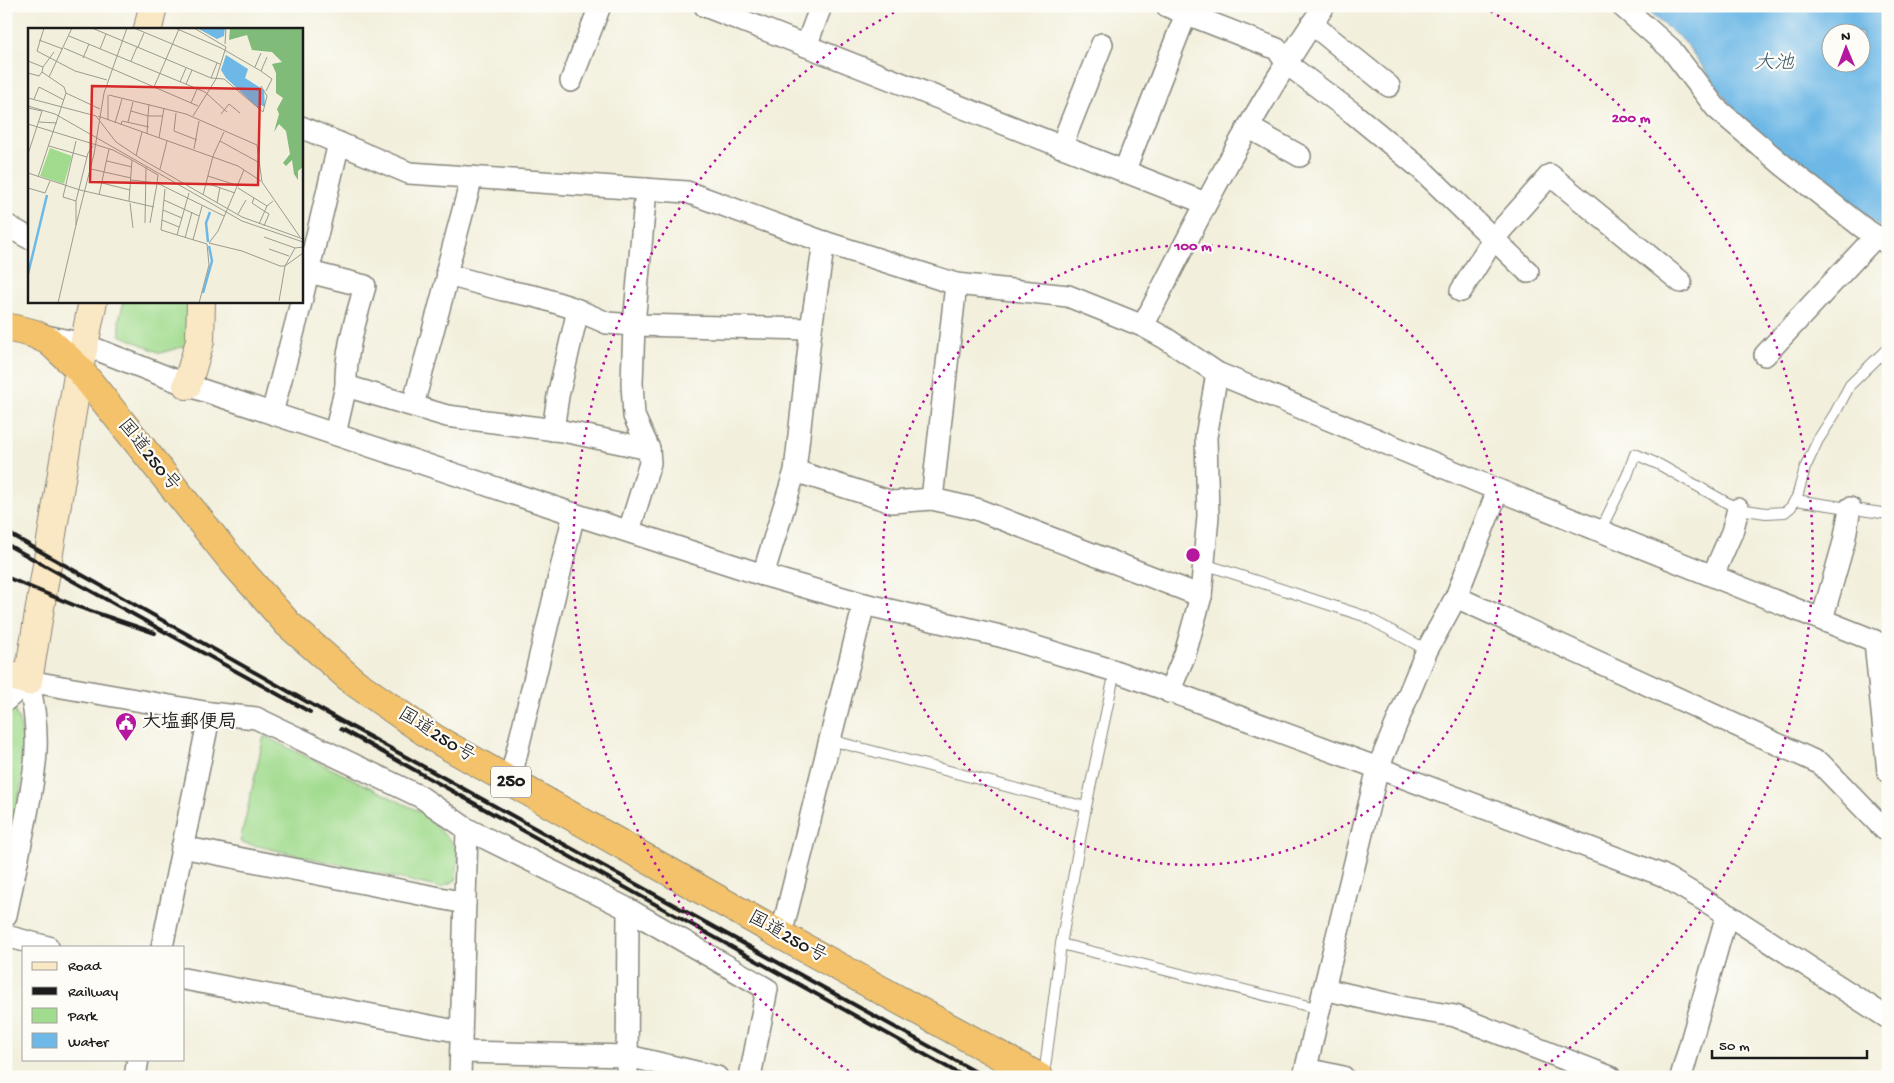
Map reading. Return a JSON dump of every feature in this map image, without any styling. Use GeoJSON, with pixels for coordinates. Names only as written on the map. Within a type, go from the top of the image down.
{"type":"FeatureCollection","features":[{"type":"Feature","properties":{"kind":"highway","name":"国道250号"},"geometry":{"type":"LineString","coordinates":[[19,330],[81,356],[234,563],[288,624],[354,682],[434,738],[781,935],[1039,1077]]}},
{"type":"Feature","properties":{"kind":"street"},"geometry":{"type":"LineString","coordinates":[[148,28],[153,6]]}},
{"type":"Feature","properties":{"kind":"street"},"geometry":{"type":"LineString","coordinates":[[571,81],[600,6]]}},
{"type":"Feature","properties":{"kind":"street"},"geometry":{"type":"LineString","coordinates":[[706,6],[1205,203]]}},
{"type":"Feature","properties":{"kind":"street"},"geometry":{"type":"LineString","coordinates":[[806,46],[821,6]]}},
{"type":"Feature","properties":{"kind":"street"},"geometry":{"type":"LineString","coordinates":[[1622,6],[1671,48],[1716,108],[1784,166],[1882,240],[1765,355]]}},
{"type":"Feature","properties":{"kind":"street"},"geometry":{"type":"LineString","coordinates":[[1124,172],[1176,10],[1277,49],[1287,64],[1354,114],[1421,169],[1528,272]]}},
{"type":"Feature","properties":{"kind":"street"},"geometry":{"type":"LineString","coordinates":[[1143,326],[1205,203],[1248,127],[1318,15],[1389,86]]}},
{"type":"Feature","properties":{"kind":"street"},"geometry":{"type":"LineString","coordinates":[[1061,147],[1102,44]]}},
{"type":"Feature","properties":{"kind":"street"},"geometry":{"type":"LineString","coordinates":[[302,127],[409,173],[687,192],[824,242],[956,284],[1068,296],[1143,326],[1217,372],[1498,490],[1875,641],[1888,772]]}},
{"type":"Feature","properties":{"kind":"street"},"geometry":{"type":"LineString","coordinates":[[1248,127],[1300,156]]}},
{"type":"Feature","properties":{"kind":"street"},"geometry":{"type":"LineString","coordinates":[[302,299],[339,143]]}},
{"type":"Feature","properties":{"kind":"street"},"geometry":{"type":"LineString","coordinates":[[1462,290],[1494,238],[1550,176],[1681,282]]}},
{"type":"Feature","properties":{"kind":"street"},"geometry":{"type":"LineString","coordinates":[[413,405],[472,178]]}},
{"type":"Feature","properties":{"kind":"street"},"geometry":{"type":"LineString","coordinates":[[630,531],[650,462],[649,449],[634,416],[632,383],[634,324],[646,189]]}},
{"type":"Feature","properties":{"kind":"street"},"geometry":{"type":"LineString","coordinates":[[6,224],[28,237]]}},
{"type":"Feature","properties":{"kind":"street"},"geometry":{"type":"LineString","coordinates":[[763,575],[795,471],[811,329],[824,242]]}},
{"type":"Feature","properties":{"kind":"street"},"geometry":{"type":"LineString","coordinates":[[309,272],[365,286],[349,344],[346,386],[335,434]]}},
{"type":"Feature","properties":{"kind":"street"},"geometry":{"type":"LineString","coordinates":[[448,275],[503,290],[538,297],[578,310],[607,323],[811,329]]}},
{"type":"Feature","properties":{"kind":"street"},"geometry":{"type":"LineString","coordinates":[[932,499],[956,284]]}},
{"type":"Feature","properties":{"kind":"street"},"geometry":{"type":"LineString","coordinates":[[6,700],[17,678],[93,302]]}},
{"type":"Feature","properties":{"kind":"street"},"geometry":{"type":"LineString","coordinates":[[187,385],[200,341],[201,302]]}},
{"type":"Feature","properties":{"kind":"street"},"geometry":{"type":"LineString","coordinates":[[272,413],[301,302]]}},
{"type":"Feature","properties":{"kind":"street"},"geometry":{"type":"LineString","coordinates":[[553,430],[558,396],[578,310]]}},
{"type":"Feature","properties":{"kind":"street"},"geometry":{"type":"LineString","coordinates":[[81,356],[187,385],[763,575],[864,604],[1000,636],[1115,671],[1662,875],[1728,914],[1888,1018]]}},
{"type":"Feature","properties":{"kind":"street"},"geometry":{"type":"LineString","coordinates":[[1169,692],[1185,654],[1201,596],[1208,516],[1206,437],[1217,372]]}},
{"type":"Feature","properties":{"kind":"street"},"geometry":{"type":"LineString","coordinates":[[346,386],[447,416],[553,430],[649,449]]}},
{"type":"Feature","properties":{"kind":"street"},"geometry":{"type":"LineString","coordinates":[[795,471],[892,502],[932,499],[976,509],[1201,596]]}},
{"type":"Feature","properties":{"kind":"street"},"geometry":{"type":"LineString","coordinates":[[1344,1077],[1305,1073],[1378,768],[1427,650],[1456,597],[1498,490]]}},
{"type":"Feature","properties":{"kind":"street"},"geometry":{"type":"LineString","coordinates":[[1822,619],[1844,542],[1850,508]]}},
{"type":"Feature","properties":{"kind":"street"},"geometry":{"type":"LineString","coordinates":[[1713,575],[1732,532],[1738,509]]}},
{"type":"Feature","properties":{"kind":"street"},"geometry":{"type":"LineString","coordinates":[[510,781],[574,514]]}},
{"type":"Feature","properties":{"kind":"street"},"geometry":{"type":"LineString","coordinates":[[1456,597],[1821,764],[1884,828],[1888,829]]}},
{"type":"Feature","properties":{"kind":"street"},"geometry":{"type":"LineString","coordinates":[[781,935],[864,604]]}},
{"type":"Feature","properties":{"kind":"street"},"geometry":{"type":"LineString","coordinates":[[17,678],[210,713],[256,718],[421,797],[467,829],[628,909],[767,989],[750,1077]]}},
{"type":"Feature","properties":{"kind":"street"},"geometry":{"type":"LineString","coordinates":[[6,915],[36,769],[37,735],[34,704],[17,678]]}},
{"type":"Feature","properties":{"kind":"street"},"geometry":{"type":"LineString","coordinates":[[162,946],[210,713]]}},
{"type":"Feature","properties":{"kind":"street"},"geometry":{"type":"LineString","coordinates":[[460,1077],[467,829]]}},
{"type":"Feature","properties":{"kind":"street"},"geometry":{"type":"LineString","coordinates":[[182,847],[465,903]]}},
{"type":"Feature","properties":{"kind":"street"},"geometry":{"type":"LineString","coordinates":[[627,1066],[628,909]]}},
{"type":"Feature","properties":{"kind":"street"},"geometry":{"type":"LineString","coordinates":[[1681,1077],[1728,914]]}},
{"type":"Feature","properties":{"kind":"street"},"geometry":{"type":"LineString","coordinates":[[6,936],[44,946]]}},
{"type":"Feature","properties":{"kind":"street"},"geometry":{"type":"LineString","coordinates":[[185,979],[461,1042],[717,1077]]}},
{"type":"Feature","properties":{"kind":"street"},"geometry":{"type":"LineString","coordinates":[[1322,999],[1406,1008],[1455,1016],[1610,1077]]}},
{"type":"Feature","properties":{"kind":"street"},"geometry":{"type":"LineString","coordinates":[[135,1077],[138,1060]]}},
{"type":"Feature","properties":{"kind":"lane"},"geometry":{"type":"LineString","coordinates":[[1600,530],[1627,476],[1635,454],[1660,464],[1738,509],[1784,512],[1791,507],[1795,500],[1805,468],[1818,440],[1850,385],[1888,348]]}},
{"type":"Feature","properties":{"kind":"lane"},"geometry":{"type":"LineString","coordinates":[[1795,500],[1888,514]]}},
{"type":"Feature","properties":{"kind":"lane"},"geometry":{"type":"LineString","coordinates":[[1204,564],[1364,616],[1427,650]]}},
{"type":"Feature","properties":{"kind":"lane"},"geometry":{"type":"LineString","coordinates":[[1044,1077],[1061,944],[1086,807],[1115,671]]}},
{"type":"Feature","properties":{"kind":"lane"},"geometry":{"type":"LineString","coordinates":[[830,740],[1086,807]]}},
{"type":"Feature","properties":{"kind":"lane"},"geometry":{"type":"LineString","coordinates":[[1061,944],[1322,999]]}},
{"type":"Feature","properties":{"kind":"green space"},"geometry":{"type":"Polygon","coordinates":[[[124,302],[189,302],[189,345],[160,353],[120,335],[119,319],[124,302]]]}},
{"type":"Feature","properties":{"kind":"green space"},"geometry":{"type":"Polygon","coordinates":[[[13,707],[20,724],[24,761],[19,799],[6,854],[6,714],[13,707]]]}},
{"type":"Feature","properties":{"kind":"green space"},"geometry":{"type":"Polygon","coordinates":[[[264,736],[423,813],[459,849],[456,880],[441,888],[240,842],[264,736]]]}},
{"type":"Feature","properties":{"kind":"water","name":"大池"},"geometry":{"type":"Polygon","coordinates":[[[1641,6],[1888,6],[1888,233],[1750,131],[1684,41],[1641,6]]]}},
{"type":"Feature","properties":{"kind":"railway"},"geometry":{"type":"LineString","coordinates":[[6,532],[341,721],[985,1077]]}},
{"type":"Feature","properties":{"kind":"railway"},"geometry":{"type":"LineString","coordinates":[[6,544],[310,712]]}},
{"type":"Feature","properties":{"kind":"railway"},"geometry":{"type":"LineString","coordinates":[[6,577],[76,606],[155,633]]}},
{"type":"Feature","properties":{"kind":"railway"},"geometry":{"type":"LineString","coordinates":[[341,729],[965,1077]]}},
{"type":"Feature","properties":{"kind":"place","name":"大塩郵便局"},"geometry":{"type":"Point","coordinates":[126,742]}}]}
